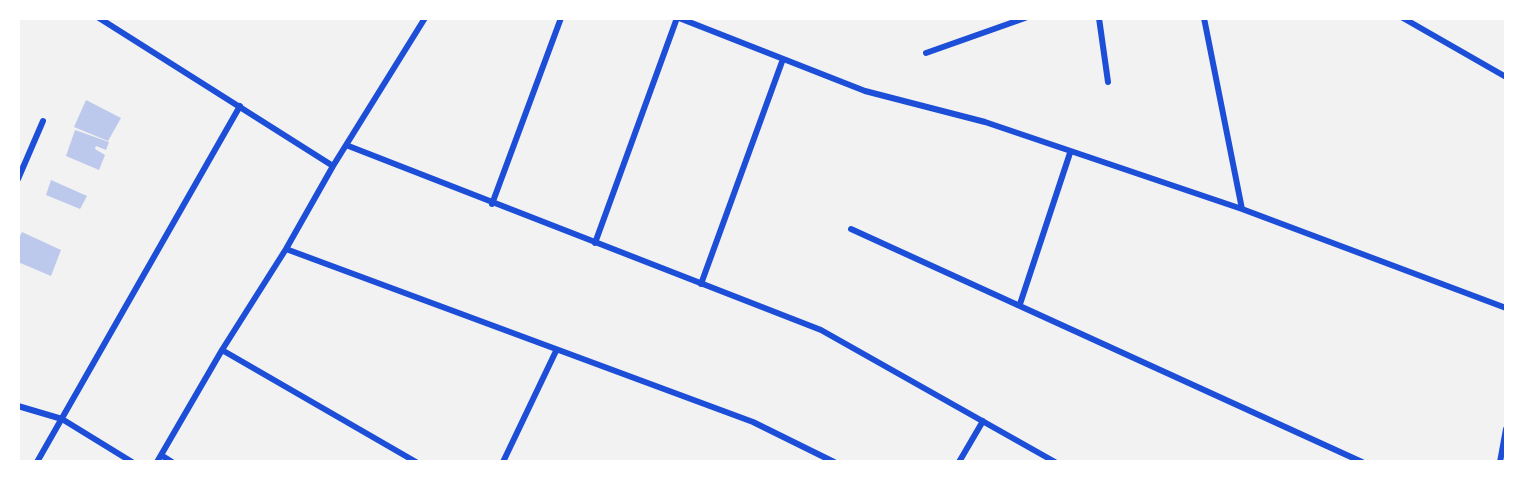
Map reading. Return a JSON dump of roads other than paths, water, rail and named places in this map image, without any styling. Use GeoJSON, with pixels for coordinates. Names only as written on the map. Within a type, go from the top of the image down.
{"type":"FeatureCollection","features":[{"type":"Feature","properties":{"kind":"street"},"geometry":{"type":"LineString","coordinates":[[99,18],[333,166]]}},
{"type":"Feature","properties":{"kind":"street"},"geometry":{"type":"LineString","coordinates":[[157,462],[222,350],[286,249],[333,166],[425,18]]}},
{"type":"Feature","properties":{"kind":"street"},"geometry":{"type":"LineString","coordinates":[[492,204],[561,18]]}},
{"type":"Feature","properties":{"kind":"street"},"geometry":{"type":"LineString","coordinates":[[595,243],[678,18],[865,91],[985,122],[1070,153],[1242,209],[1506,308]]}},
{"type":"Feature","properties":{"kind":"street"},"geometry":{"type":"LineString","coordinates":[[926,53],[1025,18]]}},
{"type":"Feature","properties":{"kind":"street"},"geometry":{"type":"LineString","coordinates":[[1099,18],[1108,82]]}},
{"type":"Feature","properties":{"kind":"street"},"geometry":{"type":"LineString","coordinates":[[1204,18],[1242,209]]}},
{"type":"Feature","properties":{"kind":"street"},"geometry":{"type":"LineString","coordinates":[[1404,18],[1506,77]]}},
{"type":"Feature","properties":{"kind":"street"},"geometry":{"type":"LineString","coordinates":[[702,284],[783,59]]}},
{"type":"Feature","properties":{"kind":"street"},"geometry":{"type":"LineString","coordinates":[[38,462],[240,106]]}},
{"type":"Feature","properties":{"kind":"street"},"geometry":{"type":"LineString","coordinates":[[18,179],[20,168],[43,121]]}},
{"type":"Feature","properties":{"kind":"street"},"geometry":{"type":"LineString","coordinates":[[346,145],[492,204],[821,330],[1055,462]]}},
{"type":"Feature","properties":{"kind":"street"},"geometry":{"type":"LineString","coordinates":[[1020,304],[1070,153]]}},
{"type":"Feature","properties":{"kind":"street"},"geometry":{"type":"LineString","coordinates":[[851,229],[1020,304],[1362,462]]}},
{"type":"Feature","properties":{"kind":"street"},"geometry":{"type":"LineString","coordinates":[[286,249],[556,351],[753,422],[834,462]]}},
{"type":"Feature","properties":{"kind":"street"},"geometry":{"type":"LineString","coordinates":[[222,350],[416,462]]}},
{"type":"Feature","properties":{"kind":"street"},"geometry":{"type":"LineString","coordinates":[[503,462],[556,351]]}},
{"type":"Feature","properties":{"kind":"street"},"geometry":{"type":"LineString","coordinates":[[18,406],[62,419],[132,462]]}},
{"type":"Feature","properties":{"kind":"street"},"geometry":{"type":"LineString","coordinates":[[959,462],[983,422]]}},
{"type":"Feature","properties":{"kind":"street"},"geometry":{"type":"LineString","coordinates":[[1500,462],[1506,429]]}},
{"type":"Feature","properties":{"kind":"street"},"geometry":{"type":"LineString","coordinates":[[160,455],[172,462]]}}]}
